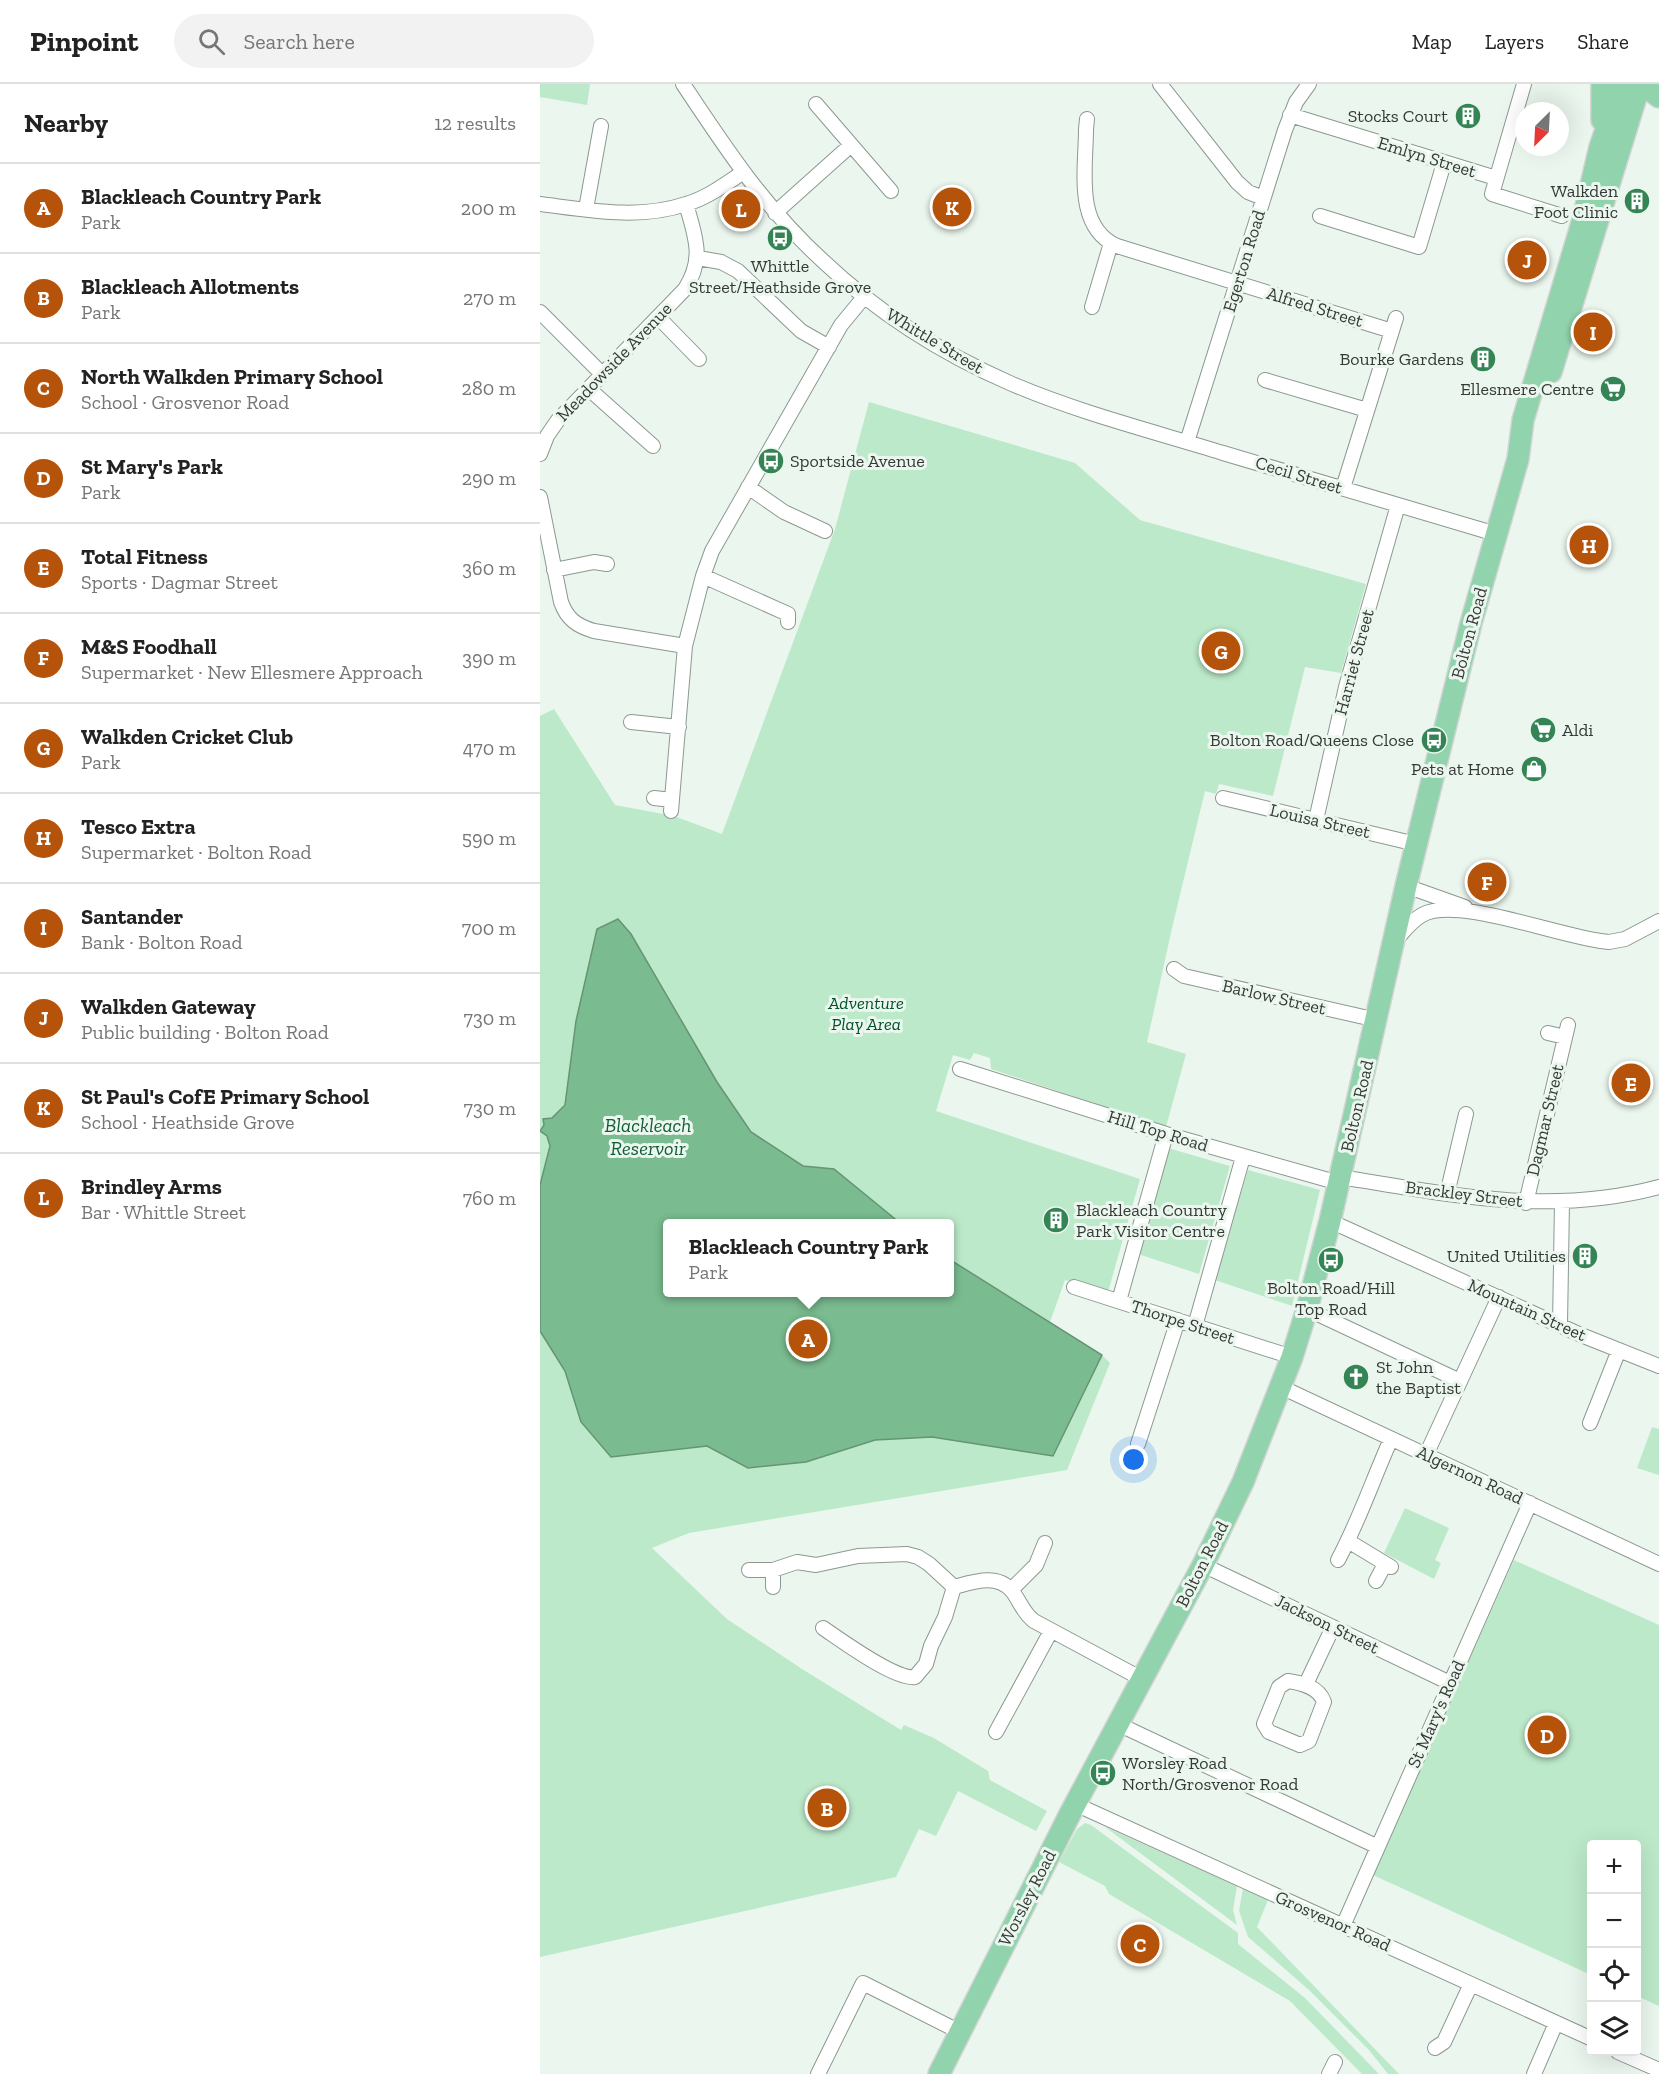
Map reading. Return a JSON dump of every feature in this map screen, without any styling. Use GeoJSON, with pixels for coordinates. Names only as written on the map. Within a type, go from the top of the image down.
{"type":"FeatureCollection","features":[{"type":"Feature","properties":{"kind":"main road"},"geometry":{"type":"LineString","coordinates":[[1600,147],[1602,84]]}},
{"type":"Feature","properties":{"kind":"main road","name":"Bolton Road"},"geometry":{"type":"LineString","coordinates":[[1118,1724],[1203,1564],[1243,1482],[1281,1387],[1307,1310],[1340,1180],[1416,844],[1469,631],[1518,459],[1523,420],[1582,224],[1600,147],[1622,84]]}},
{"type":"Feature","properties":{"kind":"main road"},"geometry":{"type":"LineString","coordinates":[[1641,84],[1659,97]]}},
{"type":"Feature","properties":{"kind":"main road","name":"Bolton Road"},"geometry":{"type":"LineString","coordinates":[[1518,459],[1534,427],[1641,84]]}},
{"type":"Feature","properties":{"kind":"main road","name":"Worsley Road"},"geometry":{"type":"LineString","coordinates":[[939,2074],[1073,1808],[1118,1724]]}},
{"type":"Feature","properties":{"kind":"street","name":"Whittle Street"},"geometry":{"type":"LineString","coordinates":[[683,84],[742,173],[775,213],[821,260],[864,297],[917,334],[988,373],[1032,392],[1102,417]]}},
{"type":"Feature","properties":{"kind":"street"},"geometry":{"type":"LineString","coordinates":[[1160,84],[1237,182],[1248,192],[1263,198]]}},
{"type":"Feature","properties":{"kind":"street","name":"Egerton Road"},"geometry":{"type":"LineString","coordinates":[[1188,442],[1290,116],[1302,92],[1309,84]]}},
{"type":"Feature","properties":{"kind":"street"},"geometry":{"type":"LineString","coordinates":[[1524,84],[1492,194],[1562,216]]}},
{"type":"Feature","properties":{"kind":"street"},"geometry":{"type":"LineString","coordinates":[[816,104],[891,191]]}},
{"type":"Feature","properties":{"kind":"street","name":"Emlyn Street"},"geometry":{"type":"LineString","coordinates":[[1290,116],[1496,178]]}},
{"type":"Feature","properties":{"kind":"street"},"geometry":{"type":"LineString","coordinates":[[1088,119],[1086,129],[1092,196],[1088,213],[1099,234],[1112,243],[1099,300]]}},
{"type":"Feature","properties":{"kind":"street"},"geometry":{"type":"LineString","coordinates":[[586,209],[601,126]]}},
{"type":"Feature","properties":{"kind":"street"},"geometry":{"type":"LineString","coordinates":[[775,213],[851,145]]}},
{"type":"Feature","properties":{"kind":"street"},"geometry":{"type":"LineString","coordinates":[[1320,216],[1419,247],[1444,162]]}},
{"type":"Feature","properties":{"kind":"street"},"geometry":{"type":"LineString","coordinates":[[540,204],[647,212],[686,204],[713,192],[742,173]]}},
{"type":"Feature","properties":{"kind":"street"},"geometry":{"type":"LineString","coordinates":[[686,204],[696,238],[698,258],[721,262],[738,271],[801,331],[829,347]]}},
{"type":"Feature","properties":{"kind":"street","name":"Alfred Street"},"geometry":{"type":"LineString","coordinates":[[1112,243],[1237,283],[1394,325],[1343,489]]}},
{"type":"Feature","properties":{"kind":"street","name":"Meadowside Avenue"},"geometry":{"type":"LineString","coordinates":[[540,454],[552,427],[685,289],[692,279],[698,258]]}},
{"type":"Feature","properties":{"kind":"street"},"geometry":{"type":"LineString","coordinates":[[654,798],[671,806],[686,646],[703,576],[712,551],[845,320],[864,297]]}},
{"type":"Feature","properties":{"kind":"street"},"geometry":{"type":"LineString","coordinates":[[540,312],[602,374]]}},
{"type":"Feature","properties":{"kind":"street"},"geometry":{"type":"LineString","coordinates":[[658,317],[699,359]]}},
{"type":"Feature","properties":{"kind":"street"},"geometry":{"type":"LineString","coordinates":[[1264,380],[1367,410]]}},
{"type":"Feature","properties":{"kind":"street"},"geometry":{"type":"LineString","coordinates":[[589,389],[653,446]]}},
{"type":"Feature","properties":{"kind":"street","name":"Cecil Street"},"geometry":{"type":"LineString","coordinates":[[1102,417],[1496,534]]}},
{"type":"Feature","properties":{"kind":"street"},"geometry":{"type":"LineString","coordinates":[[748,487],[784,512],[825,531]]}},
{"type":"Feature","properties":{"kind":"street"},"geometry":{"type":"LineString","coordinates":[[540,497],[564,611],[575,623],[594,631],[686,646]]}},
{"type":"Feature","properties":{"kind":"street","name":"Harriet Street"},"geometry":{"type":"LineString","coordinates":[[1316,820],[1346,687],[1398,505]]}},
{"type":"Feature","properties":{"kind":"street"},"geometry":{"type":"LineString","coordinates":[[554,570],[594,562],[608,564]]}},
{"type":"Feature","properties":{"kind":"street"},"geometry":{"type":"LineString","coordinates":[[703,576],[788,614],[788,622]]}},
{"type":"Feature","properties":{"kind":"street"},"geometry":{"type":"LineString","coordinates":[[631,722],[679,727]]}},
{"type":"Feature","properties":{"kind":"street","name":"Louisa Street"},"geometry":{"type":"LineString","coordinates":[[1223,798],[1416,844]]}},
{"type":"Feature","properties":{"kind":"street"},"geometry":{"type":"LineString","coordinates":[[1405,891],[1457,910],[1609,942],[1625,939],[1659,921]]}},
{"type":"Feature","properties":{"kind":"street"},"geometry":{"type":"LineString","coordinates":[[1405,891],[1486,915]]}},
{"type":"Feature","properties":{"kind":"street"},"geometry":{"type":"LineString","coordinates":[[1394,943],[1422,915],[1432,911],[1457,910]]}},
{"type":"Feature","properties":{"kind":"street","name":"Barlow Street"},"geometry":{"type":"LineString","coordinates":[[1174,969],[1184,976],[1377,1020]]}},
{"type":"Feature","properties":{"kind":"street","name":"Dagmar Street"},"geometry":{"type":"LineString","coordinates":[[1526,1203],[1566,1031],[1548,1033]]}},
{"type":"Feature","properties":{"kind":"street","name":"Hill Top Road"},"geometry":{"type":"LineString","coordinates":[[960,1069],[981,1069],[1166,1134],[1243,1157],[1340,1180]]}},
{"type":"Feature","properties":{"kind":"street"},"geometry":{"type":"LineString","coordinates":[[1447,1194],[1457,1128],[1466,1114]]}},
{"type":"Feature","properties":{"kind":"street"},"geometry":{"type":"LineString","coordinates":[[1119,1301],[1166,1134]]}},
{"type":"Feature","properties":{"kind":"street"},"geometry":{"type":"LineString","coordinates":[[1195,1326],[1243,1157]]}},
{"type":"Feature","properties":{"kind":"street","name":"Brackley Street"},"geometry":{"type":"LineString","coordinates":[[1340,1180],[1526,1203],[1619,1197],[1659,1187]]}},
{"type":"Feature","properties":{"kind":"street"},"geometry":{"type":"LineString","coordinates":[[1560,1325],[1562,1202]]}},
{"type":"Feature","properties":{"kind":"street","name":"Mountain Street"},"geometry":{"type":"LineString","coordinates":[[1330,1221],[1560,1325],[1659,1366]]}},
{"type":"Feature","properties":{"kind":"street","name":"Thorpe Street"},"geometry":{"type":"LineString","coordinates":[[1074,1287],[1292,1357]]}},
{"type":"Feature","properties":{"kind":"street"},"geometry":{"type":"LineString","coordinates":[[1426,1455],[1499,1297]]}},
{"type":"Feature","properties":{"kind":"street"},"geometry":{"type":"LineString","coordinates":[[1307,1310],[1460,1381]]}},
{"type":"Feature","properties":{"kind":"street"},"geometry":{"type":"LineString","coordinates":[[1138,1444],[1152,1420],[1178,1320]]}},
{"type":"Feature","properties":{"kind":"street"},"geometry":{"type":"LineString","coordinates":[[1590,1423],[1619,1350]]}},
{"type":"Feature","properties":{"kind":"street","name":"Algernon Road"},"geometry":{"type":"LineString","coordinates":[[1281,1387],[1659,1564]]}},
{"type":"Feature","properties":{"kind":"street"},"geometry":{"type":"LineString","coordinates":[[1338,1560],[1391,1439]]}},
{"type":"Feature","properties":{"kind":"street","name":"St Mary's Road"},"geometry":{"type":"LineString","coordinates":[[1343,1926],[1376,1846],[1530,1503]]}},
{"type":"Feature","properties":{"kind":"street"},"geometry":{"type":"LineString","coordinates":[[1011,1590],[1036,1565],[1045,1541]]}},
{"type":"Feature","properties":{"kind":"street"},"geometry":{"type":"LineString","coordinates":[[1348,1541],[1388,1566],[1376,1581]]}},
{"type":"Feature","properties":{"kind":"street"},"geometry":{"type":"LineString","coordinates":[[748,1570],[773,1570],[797,1562],[816,1565],[846,1557],[907,1554],[918,1557],[929,1564],[954,1587]]}},
{"type":"Feature","properties":{"kind":"street","name":"Jackson Street"},"geometry":{"type":"LineString","coordinates":[[1203,1564],[1450,1683]]}},
{"type":"Feature","properties":{"kind":"street"},"geometry":{"type":"LineString","coordinates":[[773,1570],[774,1587]]}},
{"type":"Feature","properties":{"kind":"street"},"geometry":{"type":"LineString","coordinates":[[954,1587],[986,1580],[997,1582],[1011,1590],[1028,1616],[1142,1679]]}},
{"type":"Feature","properties":{"kind":"street"},"geometry":{"type":"LineString","coordinates":[[823,1628],[896,1673],[918,1683],[931,1646],[945,1617],[954,1587]]}},
{"type":"Feature","properties":{"kind":"street"},"geometry":{"type":"LineString","coordinates":[[1306,1684],[1334,1627]]}},
{"type":"Feature","properties":{"kind":"street"},"geometry":{"type":"LineString","coordinates":[[841,1640],[850,1628]]}},
{"type":"Feature","properties":{"kind":"street"},"geometry":{"type":"LineString","coordinates":[[996,1732],[1051,1630]]}},
{"type":"Feature","properties":{"kind":"street"},"geometry":{"type":"LineString","coordinates":[[1288,1681],[1306,1684],[1323,1697],[1324,1702],[1309,1740],[1300,1745],[1269,1732],[1264,1725],[1279,1687],[1288,1681]]}},
{"type":"Feature","properties":{"kind":"street"},"geometry":{"type":"LineString","coordinates":[[1118,1724],[1376,1846]]}},
{"type":"Feature","properties":{"kind":"street","name":"Grosvenor Road"},"geometry":{"type":"LineString","coordinates":[[1073,1808],[1343,1926],[1587,2037]]}},
{"type":"Feature","properties":{"kind":"street"},"geometry":{"type":"LineString","coordinates":[[818,2074],[863,1983],[960,2032]]}},
{"type":"Feature","properties":{"kind":"street"},"geometry":{"type":"LineString","coordinates":[[1436,2048],[1444,2042],[1471,1984]]}},
{"type":"Feature","properties":{"kind":"street"},"geometry":{"type":"LineString","coordinates":[[1534,2074],[1556,2023]]}},
{"type":"Feature","properties":{"kind":"street"},"geometry":{"type":"LineString","coordinates":[[1627,2056],[1659,2070]]}},
{"type":"Feature","properties":{"kind":"green space"},"geometry":{"type":"Polygon","coordinates":[[[540,84],[590,84],[587,105],[540,97],[540,84]]]}},
{"type":"Feature","properties":{"kind":"green space","name":"Adventure Play Area"},"geometry":{"type":"Polygon","coordinates":[[[869,402],[1075,463],[1140,520],[1366,584],[1341,673],[1305,667],[1273,796],[1219,784],[1216,794],[1205,791],[1147,1042],[1186,1054],[1166,1127],[991,1069],[990,1058],[974,1053],[970,1060],[953,1055],[936,1111],[1140,1179],[1108,1292],[1065,1280],[1050,1322],[1102,1355],[1110,1363],[1067,1470],[689,1533],[652,1548],[727,1619],[802,1669],[901,1730],[904,1725],[934,1738],[988,1771],[990,1780],[1047,1811],[1036,1831],[958,1791],[936,1836],[919,1829],[896,1877],[540,1957],[540,716],[554,709],[615,805],[674,816],[722,834],[835,529],[869,402]]]}},
{"type":"Feature","properties":{"kind":"green space"},"geometry":{"type":"Polygon","coordinates":[[[1168,1148],[1230,1166],[1199,1274],[1138,1254],[1168,1148]]]}},
{"type":"Feature","properties":{"kind":"green space"},"geometry":{"type":"Polygon","coordinates":[[[1248,1170],[1320,1190],[1292,1306],[1215,1280],[1248,1170]]]}},
{"type":"Feature","properties":{"kind":"green space"},"geometry":{"type":"Polygon","coordinates":[[[1652,1427],[1659,1429],[1659,1475],[1637,1468],[1652,1427]]]}},
{"type":"Feature","properties":{"kind":"green space"},"geometry":{"type":"Polygon","coordinates":[[[1405,1508],[1449,1528],[1435,1560],[1441,1563],[1434,1579],[1384,1553],[1405,1508]]]}},
{"type":"Feature","properties":{"kind":"green space"},"geometry":{"type":"Polygon","coordinates":[[[1514,1560],[1659,1625],[1659,2006],[1641,1998],[1641,1840],[1587,1840],[1587,1973],[1373,1875],[1514,1560]]]}},
{"type":"Feature","properties":{"kind":"green space"},"geometry":{"type":"Polygon","coordinates":[[[1085,1823],[1091,1825],[1238,1933],[1238,1944],[1305,1998],[1379,2074],[1362,2074],[1290,2001],[1109,1894],[1105,1886],[1059,1862],[1077,1829],[1085,1823]]]}},
{"type":"Feature","properties":{"kind":"green space"},"geometry":{"type":"Polygon","coordinates":[[[1105,1827],[1237,1886],[1233,1910],[1237,1925],[1105,1827]]]}},
{"type":"Feature","properties":{"kind":"green space"},"geometry":{"type":"Polygon","coordinates":[[[1243,1888],[1268,1900],[1257,1927],[1399,2074],[1388,2074],[1369,2050],[1309,1990],[1248,1937],[1239,1911],[1243,1888]]]}},
{"type":"Feature","properties":{"kind":"water","name":"Blackleach Reservoir"},"geometry":{"type":"Polygon","coordinates":[[[618,919],[631,934],[717,1082],[751,1132],[803,1166],[834,1169],[895,1219],[663,1219],[663,1297],[954,1297],[954,1262],[1102,1355],[1053,1456],[932,1437],[875,1440],[806,1462],[748,1468],[707,1446],[611,1457],[581,1422],[565,1371],[540,1331],[540,1185],[550,1146],[547,1136],[540,1131],[544,1125],[543,1119],[552,1118],[565,1105],[576,1021],[597,929],[618,919]]]}},
{"type":"Feature","properties":{"kind":"place","name":"Stocks Court"},"geometry":{"type":"Point","coordinates":[1468,116]}},
{"type":"Feature","properties":{"kind":"place","name":"Walkden Foot Clinic"},"geometry":{"type":"Point","coordinates":[1637,201]}},
{"type":"Feature","properties":{"kind":"place","name":"St Paul's CofE Primary School"},"geometry":{"type":"Point","coordinates":[952,207]}},
{"type":"Feature","properties":{"kind":"place","name":"Brindley Arms"},"geometry":{"type":"Point","coordinates":[741,209]}},
{"type":"Feature","properties":{"kind":"place","name":"Whittle Street/Heathside Grove"},"geometry":{"type":"Point","coordinates":[780,238]}},
{"type":"Feature","properties":{"kind":"place","name":"Walkden Gateway"},"geometry":{"type":"Point","coordinates":[1527,260]}},
{"type":"Feature","properties":{"kind":"place","name":"Santander"},"geometry":{"type":"Point","coordinates":[1593,332]}},
{"type":"Feature","properties":{"kind":"place","name":"Bourke Gardens"},"geometry":{"type":"Point","coordinates":[1483,359]}},
{"type":"Feature","properties":{"kind":"place","name":"Ellesmere Centre"},"geometry":{"type":"Point","coordinates":[1613,389]}},
{"type":"Feature","properties":{"kind":"place","name":"Sportside Avenue"},"geometry":{"type":"Point","coordinates":[771,461]}},
{"type":"Feature","properties":{"kind":"place","name":"Tesco Extra"},"geometry":{"type":"Point","coordinates":[1589,545]}},
{"type":"Feature","properties":{"kind":"place","name":"Walkden Cricket Club"},"geometry":{"type":"Point","coordinates":[1221,651]}},
{"type":"Feature","properties":{"kind":"place","name":"Aldi"},"geometry":{"type":"Point","coordinates":[1543,730]}},
{"type":"Feature","properties":{"kind":"place","name":"Bolton Road/Queens Close"},"geometry":{"type":"Point","coordinates":[1434,740]}},
{"type":"Feature","properties":{"kind":"place","name":"Pets at Home"},"geometry":{"type":"Point","coordinates":[1534,769]}},
{"type":"Feature","properties":{"kind":"place","name":"M&S Foodhall"},"geometry":{"type":"Point","coordinates":[1487,882]}},
{"type":"Feature","properties":{"kind":"place","name":"Total Fitness"},"geometry":{"type":"Point","coordinates":[1631,1083]}},
{"type":"Feature","properties":{"kind":"place","name":"Blackleach Country Park Visitor Centre"},"geometry":{"type":"Point","coordinates":[1056,1220]}},
{"type":"Feature","properties":{"kind":"place","name":"United Utilities"},"geometry":{"type":"Point","coordinates":[1585,1256]}},
{"type":"Feature","properties":{"kind":"place","name":"Bolton Road/Hill Top Road"},"geometry":{"type":"Point","coordinates":[1331,1260]}},
{"type":"Feature","properties":{"kind":"place","name":"Blackleach Country Park"},"geometry":{"type":"Point","coordinates":[808,1339]}},
{"type":"Feature","properties":{"kind":"place","name":"St John the Baptist"},"geometry":{"type":"Point","coordinates":[1356,1377]}},
{"type":"Feature","properties":{"kind":"place","name":"St Mary's Park"},"geometry":{"type":"Point","coordinates":[1547,1735]}},
{"type":"Feature","properties":{"kind":"place","name":"Worsley Road North/Grosvenor Road"},"geometry":{"type":"Point","coordinates":[1103,1773]}},
{"type":"Feature","properties":{"kind":"place","name":"Blackleach Allotments"},"geometry":{"type":"Point","coordinates":[827,1808]}},
{"type":"Feature","properties":{"kind":"place","name":"North Walkden Primary School"},"geometry":{"type":"Point","coordinates":[1140,1944]}}]}
